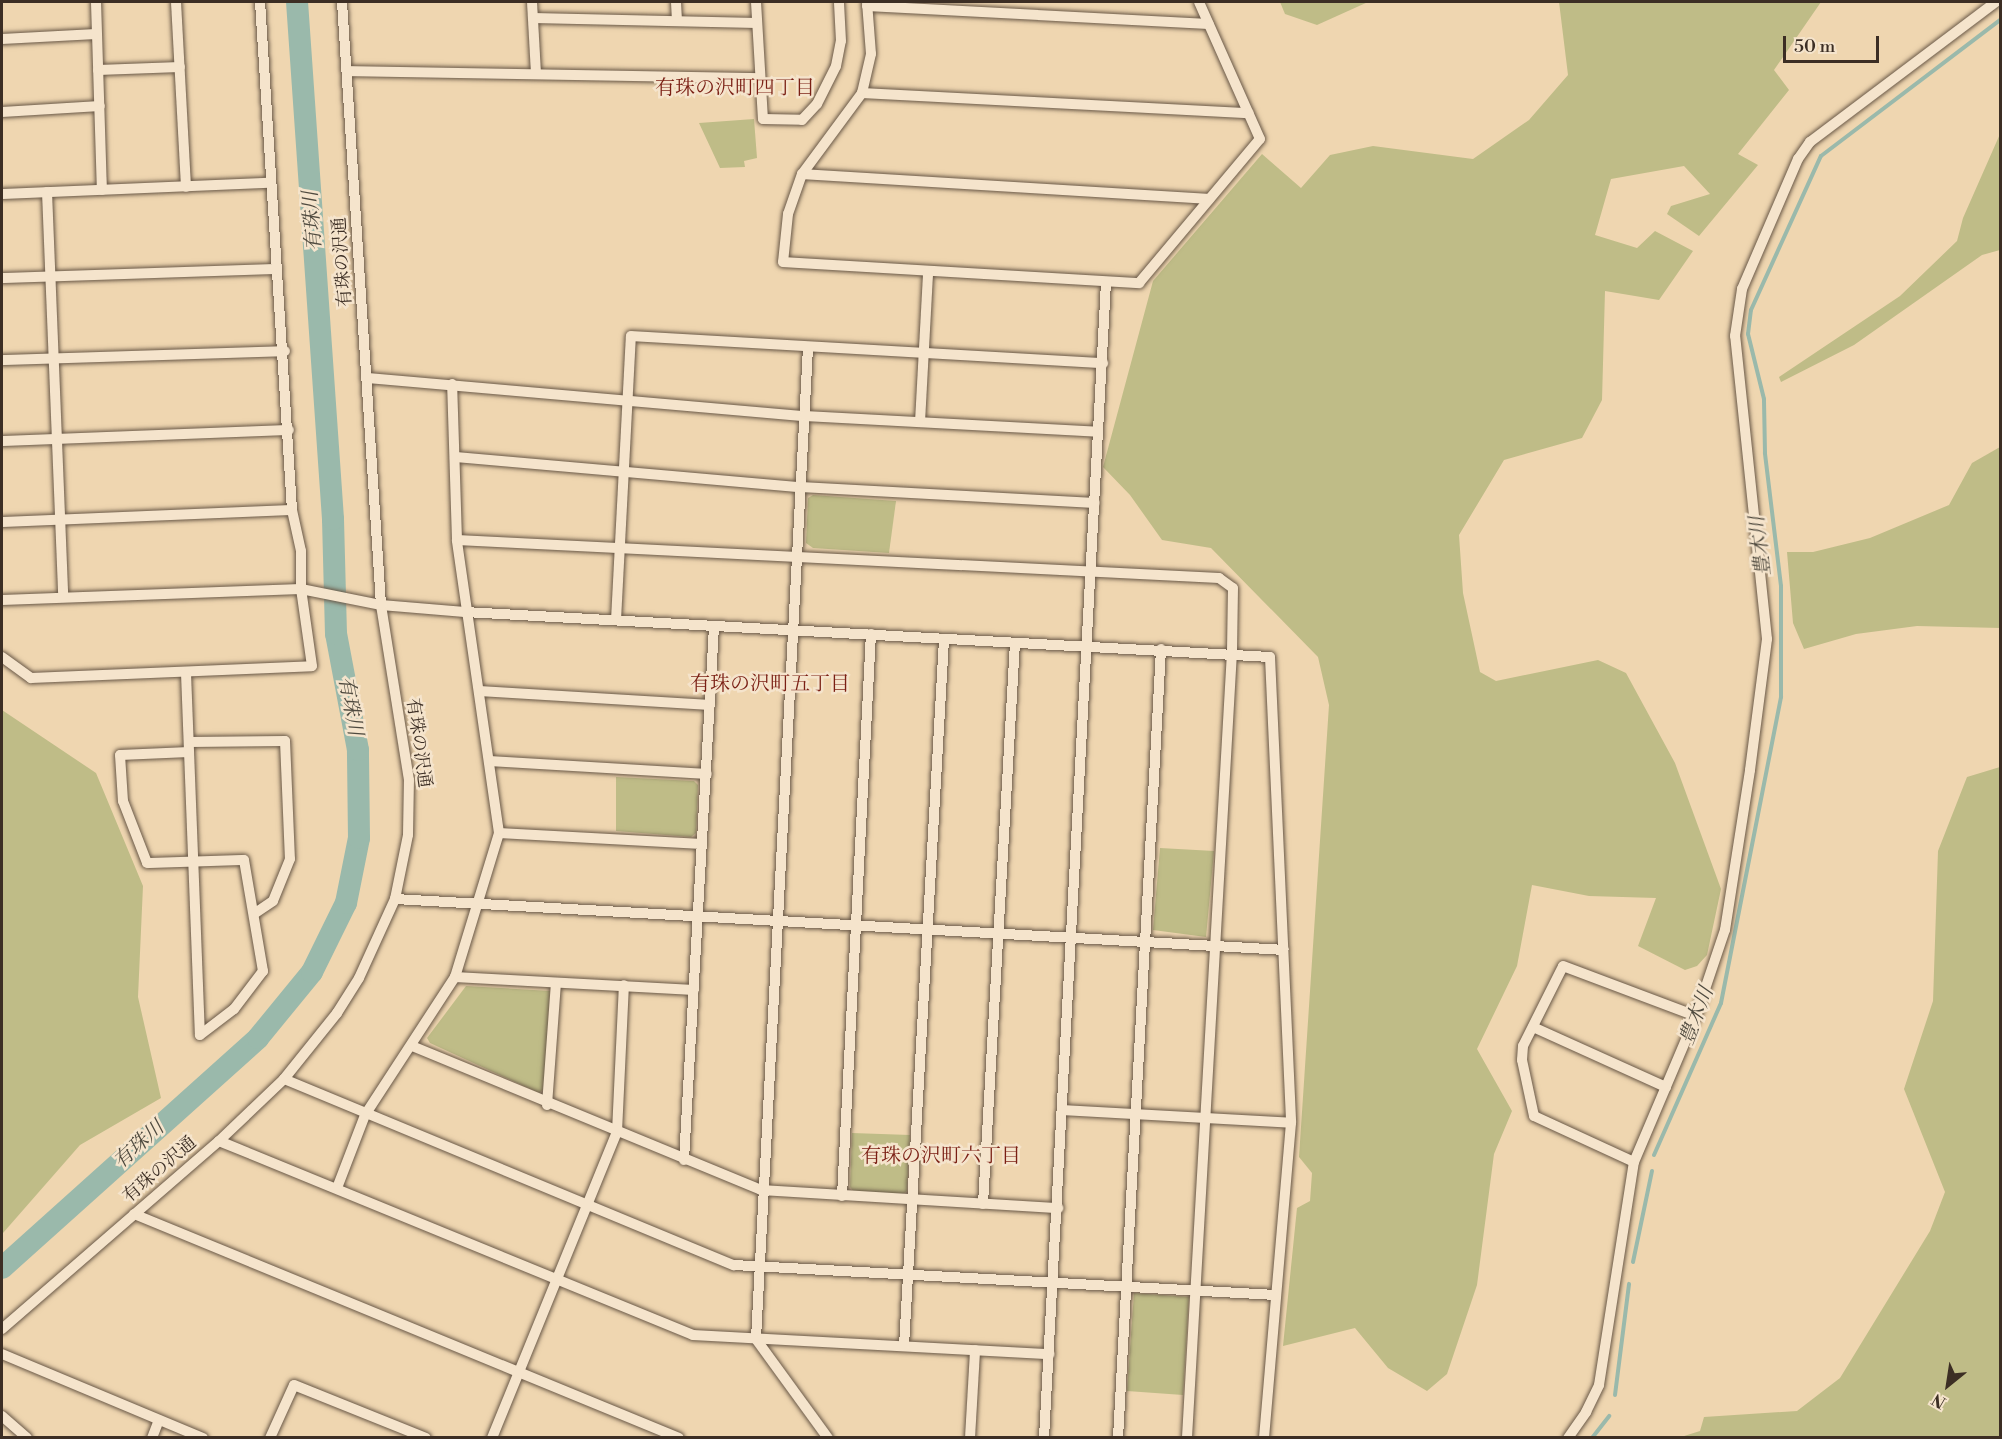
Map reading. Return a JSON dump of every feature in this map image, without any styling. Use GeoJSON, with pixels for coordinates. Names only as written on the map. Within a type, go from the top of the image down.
{"type":"FeatureCollection","features":[{"type":"Feature","properties":{"kind":"street"},"geometry":{"type":"LineString","coordinates":[[96,2],[102,190]]}},
{"type":"Feature","properties":{"kind":"street"},"geometry":{"type":"LineString","coordinates":[[176,2],[186,187]]}},
{"type":"Feature","properties":{"kind":"street"},"geometry":{"type":"LineString","coordinates":[[2,657],[31,678],[312,666],[307,590],[292,510],[285,351],[270,183],[260,2]]}},
{"type":"Feature","properties":{"kind":"street","name":"有珠の沢通"},"geometry":{"type":"LineString","coordinates":[[2,1329],[219,1141],[284,1078],[354,987],[380,940],[395,899],[408,835],[409,780],[381,605],[342,2]]}},
{"type":"Feature","properties":{"kind":"street"},"geometry":{"type":"LineString","coordinates":[[532,2],[536,73]]}},
{"type":"Feature","properties":{"kind":"street"},"geometry":{"type":"LineString","coordinates":[[676,2],[677,21]]}},
{"type":"Feature","properties":{"kind":"street"},"geometry":{"type":"LineString","coordinates":[[756,2],[763,119],[802,120],[817,104],[836,66],[841,40],[839,2]]}},
{"type":"Feature","properties":{"kind":"street"},"geometry":{"type":"LineString","coordinates":[[1199,2],[1209,24],[1248,113],[1260,139],[1139,283],[1106,283],[783,262],[788,213],[802,174],[862,93],[871,54],[867,4],[1209,24]]}},
{"type":"Feature","properties":{"kind":"street"},"geometry":{"type":"LineString","coordinates":[[1568,1437],[1586,1412],[1599,1385],[1634,1162],[1696,1016],[1725,930],[1767,639],[1735,336],[1742,288],[1798,159],[1810,142],[1996,2]]}},
{"type":"Feature","properties":{"kind":"street"},"geometry":{"type":"LineString","coordinates":[[533,18],[757,23]]}},
{"type":"Feature","properties":{"kind":"street"},"geometry":{"type":"LineString","coordinates":[[2,39],[96,34]]}},
{"type":"Feature","properties":{"kind":"street"},"geometry":{"type":"LineString","coordinates":[[98,70],[180,67]]}},
{"type":"Feature","properties":{"kind":"street"},"geometry":{"type":"LineString","coordinates":[[347,71],[759,78]]}},
{"type":"Feature","properties":{"kind":"street"},"geometry":{"type":"LineString","coordinates":[[862,93],[1248,113]]}},
{"type":"Feature","properties":{"kind":"street"},"geometry":{"type":"LineString","coordinates":[[2,112],[100,106]]}},
{"type":"Feature","properties":{"kind":"street"},"geometry":{"type":"LineString","coordinates":[[802,174],[1209,199]]}},
{"type":"Feature","properties":{"kind":"street"},"geometry":{"type":"LineString","coordinates":[[2,194],[270,183]]}},
{"type":"Feature","properties":{"kind":"street"},"geometry":{"type":"LineString","coordinates":[[47,192],[63,597]]}},
{"type":"Feature","properties":{"kind":"street"},"geometry":{"type":"LineString","coordinates":[[2,278],[277,269]]}},
{"type":"Feature","properties":{"kind":"street"},"geometry":{"type":"LineString","coordinates":[[920,422],[928,272]]}},
{"type":"Feature","properties":{"kind":"street"},"geometry":{"type":"LineString","coordinates":[[1044,1437],[1106,283]]}},
{"type":"Feature","properties":{"kind":"street"},"geometry":{"type":"LineString","coordinates":[[616,620],[631,336],[1102,363]]}},
{"type":"Feature","properties":{"kind":"street"},"geometry":{"type":"LineString","coordinates":[[808,347],[758,1264],[756,1339],[828,1437]]}},
{"type":"Feature","properties":{"kind":"street"},"geometry":{"type":"LineString","coordinates":[[2,360],[285,351]]}},
{"type":"Feature","properties":{"kind":"street"},"geometry":{"type":"LineString","coordinates":[[367,378],[805,416],[1098,432]]}},
{"type":"Feature","properties":{"kind":"street"},"geometry":{"type":"LineString","coordinates":[[337,1188],[365,1115],[412,1046],[455,976],[499,833],[480,691],[465,612],[457,540],[452,384]]}},
{"type":"Feature","properties":{"kind":"street"},"geometry":{"type":"LineString","coordinates":[[2,441],[289,430]]}},
{"type":"Feature","properties":{"kind":"street"},"geometry":{"type":"LineString","coordinates":[[455,457],[801,487],[1095,503]]}},
{"type":"Feature","properties":{"kind":"street"},"geometry":{"type":"LineString","coordinates":[[2,522],[292,510]]}},
{"type":"Feature","properties":{"kind":"street"},"geometry":{"type":"LineString","coordinates":[[457,540],[1219,578],[1233,588],[1232,652],[1187,1437]]}},
{"type":"Feature","properties":{"kind":"street"},"geometry":{"type":"LineString","coordinates":[[2,600],[307,590],[381,605],[465,612],[1015,643],[1232,652],[1270,657],[1292,1123],[1264,1437]]}},
{"type":"Feature","properties":{"kind":"street"},"geometry":{"type":"LineString","coordinates":[[684,1160],[714,626]]}},
{"type":"Feature","properties":{"kind":"street"},"geometry":{"type":"LineString","coordinates":[[842,1196],[871,634]]}},
{"type":"Feature","properties":{"kind":"street"},"geometry":{"type":"LineString","coordinates":[[904,1346],[944,639]]}},
{"type":"Feature","properties":{"kind":"street"},"geometry":{"type":"LineString","coordinates":[[983,1204],[1015,643]]}},
{"type":"Feature","properties":{"kind":"street"},"geometry":{"type":"LineString","coordinates":[[1118,1437],[1161,649]]}},
{"type":"Feature","properties":{"kind":"street"},"geometry":{"type":"LineString","coordinates":[[186,673],[189,747],[192,862],[200,1035],[234,1009],[263,970],[244,860],[192,862],[147,863],[123,801],[120,755],[189,747],[285,741],[290,859],[273,901],[255,914]]}},
{"type":"Feature","properties":{"kind":"street"},"geometry":{"type":"LineString","coordinates":[[480,691],[711,705]]}},
{"type":"Feature","properties":{"kind":"street"},"geometry":{"type":"LineString","coordinates":[[490,761],[707,774]]}},
{"type":"Feature","properties":{"kind":"street"},"geometry":{"type":"LineString","coordinates":[[499,833],[702,844]]}},
{"type":"Feature","properties":{"kind":"street"},"geometry":{"type":"LineString","coordinates":[[395,899],[1144,940],[1284,950]]}},
{"type":"Feature","properties":{"kind":"street"},"geometry":{"type":"LineString","coordinates":[[1634,1162],[1534,1116],[1522,1060],[1523,1046],[1563,966],[1696,1016]]}},
{"type":"Feature","properties":{"kind":"street"},"geometry":{"type":"LineString","coordinates":[[455,976],[694,990]]}},
{"type":"Feature","properties":{"kind":"street"},"geometry":{"type":"LineString","coordinates":[[547,1105],[556,982]]}},
{"type":"Feature","properties":{"kind":"street"},"geometry":{"type":"LineString","coordinates":[[492,1437],[617,1132],[624,986]]}},
{"type":"Feature","properties":{"kind":"street"},"geometry":{"type":"LineString","coordinates":[[1533,1027],[1666,1087]]}},
{"type":"Feature","properties":{"kind":"street"},"geometry":{"type":"LineString","coordinates":[[412,1046],[547,1105],[762,1190],[912,1201],[1058,1208]]}},
{"type":"Feature","properties":{"kind":"street"},"geometry":{"type":"LineString","coordinates":[[284,1078],[365,1115],[734,1266],[758,1264],[1275,1294]]}},
{"type":"Feature","properties":{"kind":"street"},"geometry":{"type":"LineString","coordinates":[[1062,1110],[1292,1123]]}},
{"type":"Feature","properties":{"kind":"street"},"geometry":{"type":"LineString","coordinates":[[219,1141],[693,1335],[1049,1354]]}},
{"type":"Feature","properties":{"kind":"street"},"geometry":{"type":"LineString","coordinates":[[134,1214],[679,1437]]}},
{"type":"Feature","properties":{"kind":"street"},"geometry":{"type":"LineString","coordinates":[[970,1437],[975,1350]]}},
{"type":"Feature","properties":{"kind":"street"},"geometry":{"type":"LineString","coordinates":[[2,1354],[203,1437]]}},
{"type":"Feature","properties":{"kind":"street"},"geometry":{"type":"LineString","coordinates":[[270,1437],[294,1385],[426,1437]]}},
{"type":"Feature","properties":{"kind":"street"},"geometry":{"type":"LineString","coordinates":[[2,1416],[27,1437]]}},
{"type":"Feature","properties":{"kind":"street"},"geometry":{"type":"LineString","coordinates":[[152,1437],[159,1420]]}},
{"type":"Feature","properties":{"kind":"shaded area"},"geometry":{"type":"Polygon","coordinates":[[[1280,2],[1368,2],[1317,25],[1285,14],[1280,2]]]}},
{"type":"Feature","properties":{"kind":"shaded area"},"geometry":{"type":"Polygon","coordinates":[[[1559,2],[1821,2],[1774,70],[1789,90],[1738,154],[1758,165],[1699,236],[1667,214],[1671,206],[1710,194],[1684,166],[1611,179],[1595,235],[1637,248],[1655,231],[1693,251],[1659,300],[1605,291],[1602,400],[1582,438],[1504,460],[1459,535],[1463,593],[1480,672],[1496,681],[1598,660],[1626,673],[1675,763],[1721,889],[1707,955],[1697,966],[1685,970],[1638,946],[1656,898],[1589,896],[1532,885],[1517,966],[1477,1049],[1512,1111],[1494,1154],[1477,1285],[1447,1374],[1427,1391],[1388,1368],[1355,1328],[1283,1346],[1297,1208],[1310,1201],[1312,1173],[1299,1157],[1329,705],[1318,657],[1211,548],[1162,540],[1130,495],[1103,467],[1153,281],[1262,154],[1301,188],[1330,155],[1373,146],[1473,159],[1529,120],[1568,75],[1559,2]]]}},
{"type":"Feature","properties":{"kind":"shaded area"},"geometry":{"type":"Polygon","coordinates":[[[754,119],[757,158],[744,161],[745,167],[720,168],[699,123],[754,119]]]}},
{"type":"Feature","properties":{"kind":"shaded area"},"geometry":{"type":"Polygon","coordinates":[[[2000,134],[2000,250],[1982,255],[1854,345],[1781,382],[1779,377],[1900,296],[1957,241],[1963,218],[2000,134]]]}},
{"type":"Feature","properties":{"kind":"shaded area"},"geometry":{"type":"Polygon","coordinates":[[[2000,447],[2000,628],[1917,626],[1856,634],[1804,649],[1793,623],[1787,552],[1813,552],[1870,538],[1949,505],[1972,463],[2000,447]]]}},
{"type":"Feature","properties":{"kind":"shaded area"},"geometry":{"type":"Polygon","coordinates":[[[813,495],[896,501],[889,553],[813,548],[806,543],[808,498],[813,495]]]}},
{"type":"Feature","properties":{"kind":"shaded area"},"geometry":{"type":"Polygon","coordinates":[[[2,710],[96,773],[143,886],[138,997],[161,1098],[80,1145],[3,1233],[2,710]]]}},
{"type":"Feature","properties":{"kind":"shaded area"},"geometry":{"type":"Polygon","coordinates":[[[2000,767],[2000,1437],[1681,1437],[1700,1431],[1704,1417],[1797,1411],[1840,1378],[1930,1231],[1945,1192],[1904,1089],[1933,1001],[1938,851],[1967,777],[2000,767]]]}},
{"type":"Feature","properties":{"kind":"shaded area"},"geometry":{"type":"Polygon","coordinates":[[[616,777],[694,781],[698,785],[696,833],[691,837],[616,831],[616,777]]]}},
{"type":"Feature","properties":{"kind":"shaded area"},"geometry":{"type":"Polygon","coordinates":[[[1160,848],[1214,851],[1206,937],[1153,930],[1160,848]]]}},
{"type":"Feature","properties":{"kind":"shaded area"},"geometry":{"type":"Polygon","coordinates":[[[466,986],[550,991],[544,1089],[539,1093],[430,1043],[427,1038],[466,986]]]}},
{"type":"Feature","properties":{"kind":"shaded area"},"geometry":{"type":"Polygon","coordinates":[[[852,1133],[910,1135],[907,1191],[903,1194],[854,1192],[850,1187],[852,1133]]]}},
{"type":"Feature","properties":{"kind":"shaded area"},"geometry":{"type":"Polygon","coordinates":[[[1134,1293],[1189,1297],[1183,1395],[1127,1391],[1134,1293]]]}},
{"type":"Feature","properties":{"kind":"waterway","name":"有珠川"},"geometry":{"type":"LineString","coordinates":[[2,1268],[258,1038],[312,972],[346,903],[359,838],[358,750],[336,634],[333,519],[297,2]]}},
{"type":"Feature","properties":{"kind":"waterway","name":"豊木川"},"geometry":{"type":"LineString","coordinates":[[1654,1155],[1721,1003],[1781,697],[1781,586],[1765,453],[1764,399],[1748,334],[1751,310],[1821,156],[2000,20]]}},
{"type":"Feature","properties":{"kind":"waterway","name":"豊木川"},"geometry":{"type":"LineString","coordinates":[[1633,1262],[1652,1171]]}},
{"type":"Feature","properties":{"kind":"waterway","name":"豊木川"},"geometry":{"type":"LineString","coordinates":[[1615,1395],[1629,1284]]}},
{"type":"Feature","properties":{"kind":"waterway","name":"豊木川"},"geometry":{"type":"LineString","coordinates":[[1592,1438],[1609,1416]]}},
{"type":"Feature","properties":{"kind":"district","name":"有珠の沢町四丁目"},"geometry":{"type":"Point","coordinates":[735,88]}},
{"type":"Feature","properties":{"kind":"district","name":"有珠の沢町五丁目"},"geometry":{"type":"Point","coordinates":[770,684]}},
{"type":"Feature","properties":{"kind":"district","name":"有珠の沢町六丁目"},"geometry":{"type":"Point","coordinates":[941,1156]}}]}
